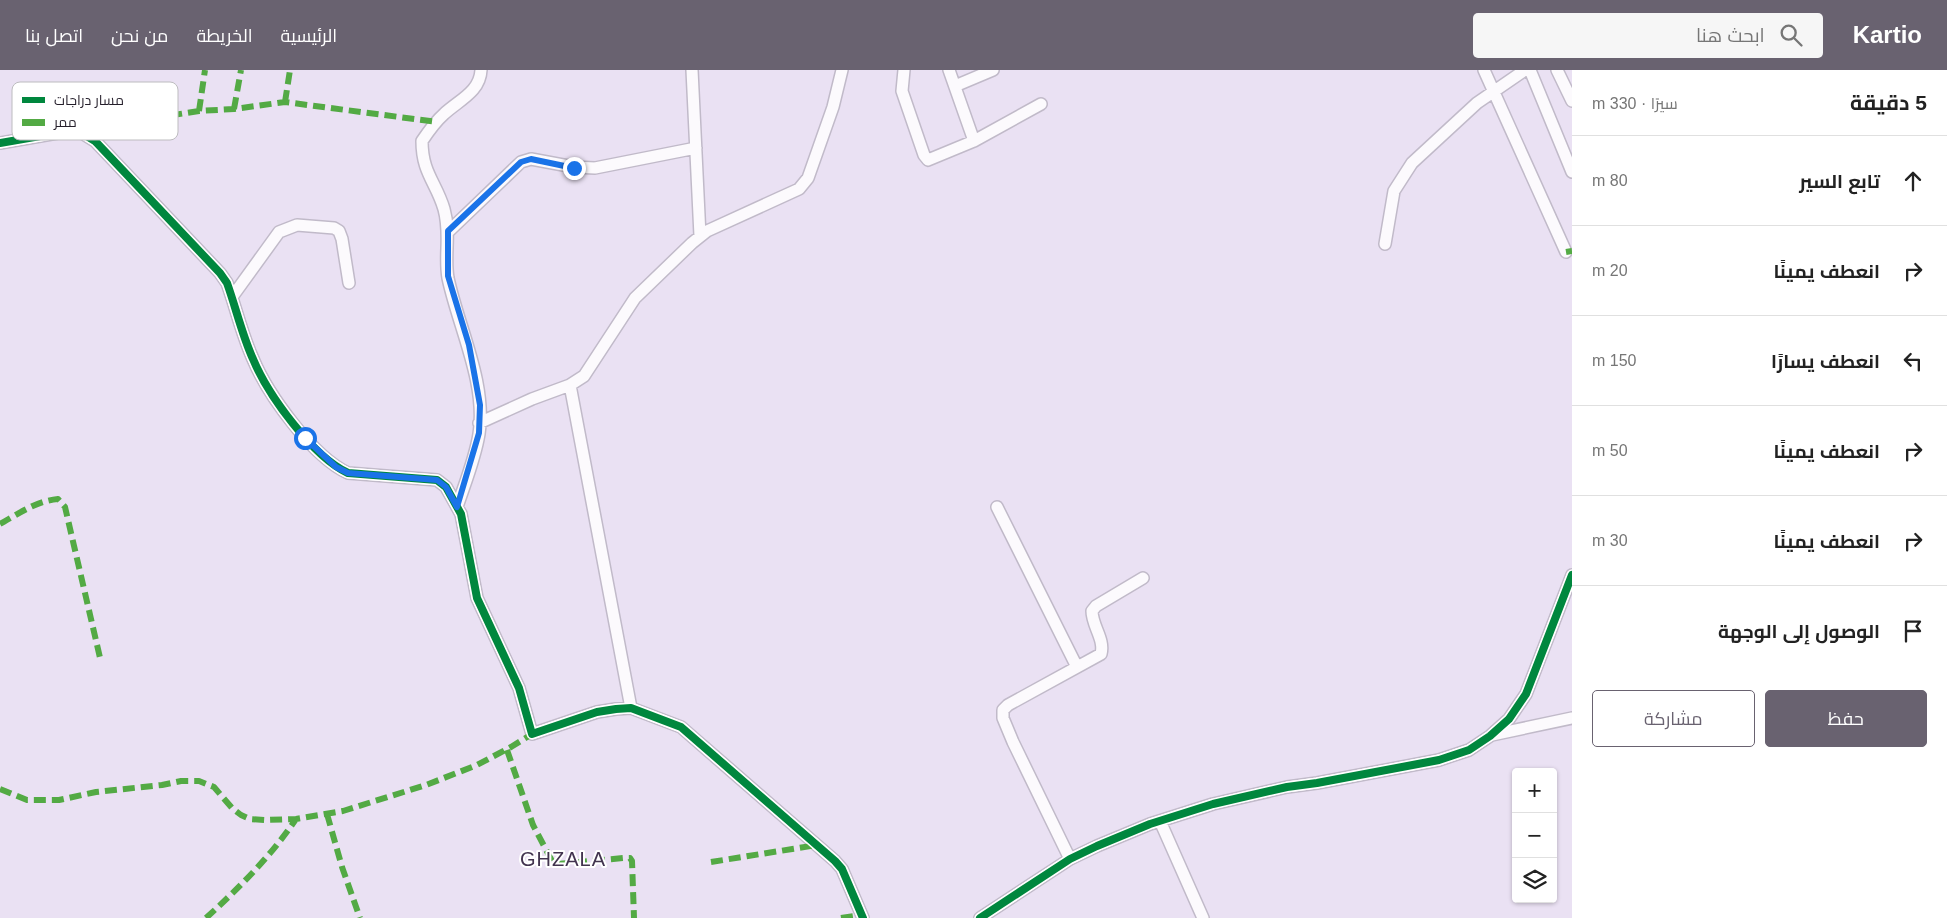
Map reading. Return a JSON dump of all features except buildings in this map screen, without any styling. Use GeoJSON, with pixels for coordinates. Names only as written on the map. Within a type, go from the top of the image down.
{"type":"FeatureCollection","features":[{"type":"Feature","properties":{"kind":"street"},"geometry":{"type":"LineString","coordinates":[[457,507],[479,433],[480,405],[469,345],[448,276],[448,231],[444,209],[424,167],[422,142],[444,114],[469,94],[481,79],[481,70]]}},
{"type":"Feature","properties":{"kind":"street"},"geometry":{"type":"LineString","coordinates":[[692,70],[700,236]]}},
{"type":"Feature","properties":{"kind":"street"},"geometry":{"type":"LineString","coordinates":[[479,423],[532,399],[570,385],[584,376],[635,298],[665,267],[700,236],[740,215],[799,189],[808,178],[833,107],[842,70]]}},
{"type":"Feature","properties":{"kind":"street"},"geometry":{"type":"LineString","coordinates":[[949,70],[974,140]]}},
{"type":"Feature","properties":{"kind":"street"},"geometry":{"type":"LineString","coordinates":[[955,86],[993,70]]}},
{"type":"Feature","properties":{"kind":"street"},"geometry":{"type":"LineString","coordinates":[[1484,70],[1495,90],[1566,252]]}},
{"type":"Feature","properties":{"kind":"street"},"geometry":{"type":"LineString","coordinates":[[1385,244],[1394,191],[1412,163],[1476,103],[1525,70]]}},
{"type":"Feature","properties":{"kind":"street"},"geometry":{"type":"LineString","coordinates":[[1530,70],[1572,172]]}},
{"type":"Feature","properties":{"kind":"street"},"geometry":{"type":"LineString","coordinates":[[1557,70],[1572,101]]}},
{"type":"Feature","properties":{"kind":"street"},"geometry":{"type":"LineString","coordinates":[[906,71],[902,92],[924,155],[928,160],[974,140],[1041,104]]}},
{"type":"Feature","properties":{"kind":"street"},"geometry":{"type":"LineString","coordinates":[[0,143],[16,140]]}},
{"type":"Feature","properties":{"kind":"street"},"geometry":{"type":"LineString","coordinates":[[93,140],[209,260],[227,283],[252,359],[262,378],[291,421],[327,460],[348,473],[437,480],[446,487],[461,514],[477,598],[519,688],[532,734],[597,712],[631,708],[681,727],[835,861],[842,869],[862,918]]}},
{"type":"Feature","properties":{"kind":"street"},"geometry":{"type":"LineString","coordinates":[[448,231],[521,162],[526,160],[531,159],[574,168],[596,168],[696,148]]}},
{"type":"Feature","properties":{"kind":"street"},"geometry":{"type":"LineString","coordinates":[[232,298],[279,232],[296,225],[334,228],[339,232],[342,239],[349,283]]}},
{"type":"Feature","properties":{"kind":"street"},"geometry":{"type":"LineString","coordinates":[[570,385],[631,708]]}},
{"type":"Feature","properties":{"kind":"street"},"geometry":{"type":"LineString","coordinates":[[997,507],[1077,667]]}},
{"type":"Feature","properties":{"kind":"street"},"geometry":{"type":"LineString","coordinates":[[980,918],[1070,859],[1160,821],[1213,804],[1287,787],[1439,760],[1469,750],[1490,736],[1509,719],[1526,694],[1572,576]]}},
{"type":"Feature","properties":{"kind":"street"},"geometry":{"type":"LineString","coordinates":[[1070,859],[1013,742],[1003,718],[1003,710],[1008,705],[1101,654],[1100,638],[1092,611],[1096,606],[1143,578]]}},
{"type":"Feature","properties":{"kind":"street"},"geometry":{"type":"LineString","coordinates":[[1490,736],[1572,718]]}},
{"type":"Feature","properties":{"kind":"street"},"geometry":{"type":"LineString","coordinates":[[1160,821],[1204,918]]}},
{"type":"Feature","properties":{"kind":"marked path"},"geometry":{"type":"LineString","coordinates":[[199,111],[205,70]]}},
{"type":"Feature","properties":{"kind":"marked path"},"geometry":{"type":"LineString","coordinates":[[234,109],[241,70]]}},
{"type":"Feature","properties":{"kind":"marked path"},"geometry":{"type":"LineString","coordinates":[[285,102],[290,70]]}},
{"type":"Feature","properties":{"kind":"marked path"},"geometry":{"type":"LineString","coordinates":[[178,114],[285,102],[437,122]]}},
{"type":"Feature","properties":{"kind":"marked path"},"geometry":{"type":"LineString","coordinates":[[1566,252],[1572,251]]}},
{"type":"Feature","properties":{"kind":"marked path"},"geometry":{"type":"LineString","coordinates":[[0,524],[42,502],[58,499],[65,507],[101,662]]}},
{"type":"Feature","properties":{"kind":"marked path"},"geometry":{"type":"LineString","coordinates":[[0,789],[27,800],[59,800],[96,792],[162,785],[181,781],[199,781],[214,787],[232,808],[250,819],[296,819],[343,811],[426,785],[477,765],[532,734]]}},
{"type":"Feature","properties":{"kind":"marked path"},"geometry":{"type":"LineString","coordinates":[[507,750],[533,825],[552,861],[557,864],[630,858],[632,861],[634,918]]}},
{"type":"Feature","properties":{"kind":"marked path"},"geometry":{"type":"LineString","coordinates":[[327,814],[342,867],[360,918]]}},
{"type":"Feature","properties":{"kind":"marked path"},"geometry":{"type":"LineString","coordinates":[[206,918],[254,871],[296,819]]}},
{"type":"Feature","properties":{"kind":"marked path"},"geometry":{"type":"LineString","coordinates":[[711,862],[817,845]]}},
{"type":"Feature","properties":{"kind":"marked path"},"geometry":{"type":"LineString","coordinates":[[841,918],[861,915]]}},
{"type":"Feature","properties":{"kind":"cycle path"},"geometry":{"type":"LineString","coordinates":[[0,143],[17,140]]}},
{"type":"Feature","properties":{"kind":"cycle path"},"geometry":{"type":"LineString","coordinates":[[93,140],[220,273],[227,283],[246,341],[260,374],[280,407],[320,454],[348,473],[437,480],[446,487],[461,514],[477,598],[519,688],[532,734],[597,712],[631,708],[681,727],[835,861],[842,869],[863,918]]}},
{"type":"Feature","properties":{"kind":"cycle path"},"geometry":{"type":"LineString","coordinates":[[980,918],[1070,859],[1150,824],[1213,804],[1287,787],[1439,760],[1469,750],[1490,736],[1509,719],[1526,694],[1572,575]]}},
{"type":"Feature","properties":{"kind":"district","name":"GHZALA"},"geometry":{"type":"Point","coordinates":[563,859]}},
{"type":"Feature","properties":{"kind":"route"},"geometry":{"type":"LineString","coordinates":[[305,438],[327,460],[348,473],[437,480],[446,487],[457,507],[479,433],[480,405],[469,345],[448,276],[448,231],[521,162],[531,159],[574,168]]}}]}
